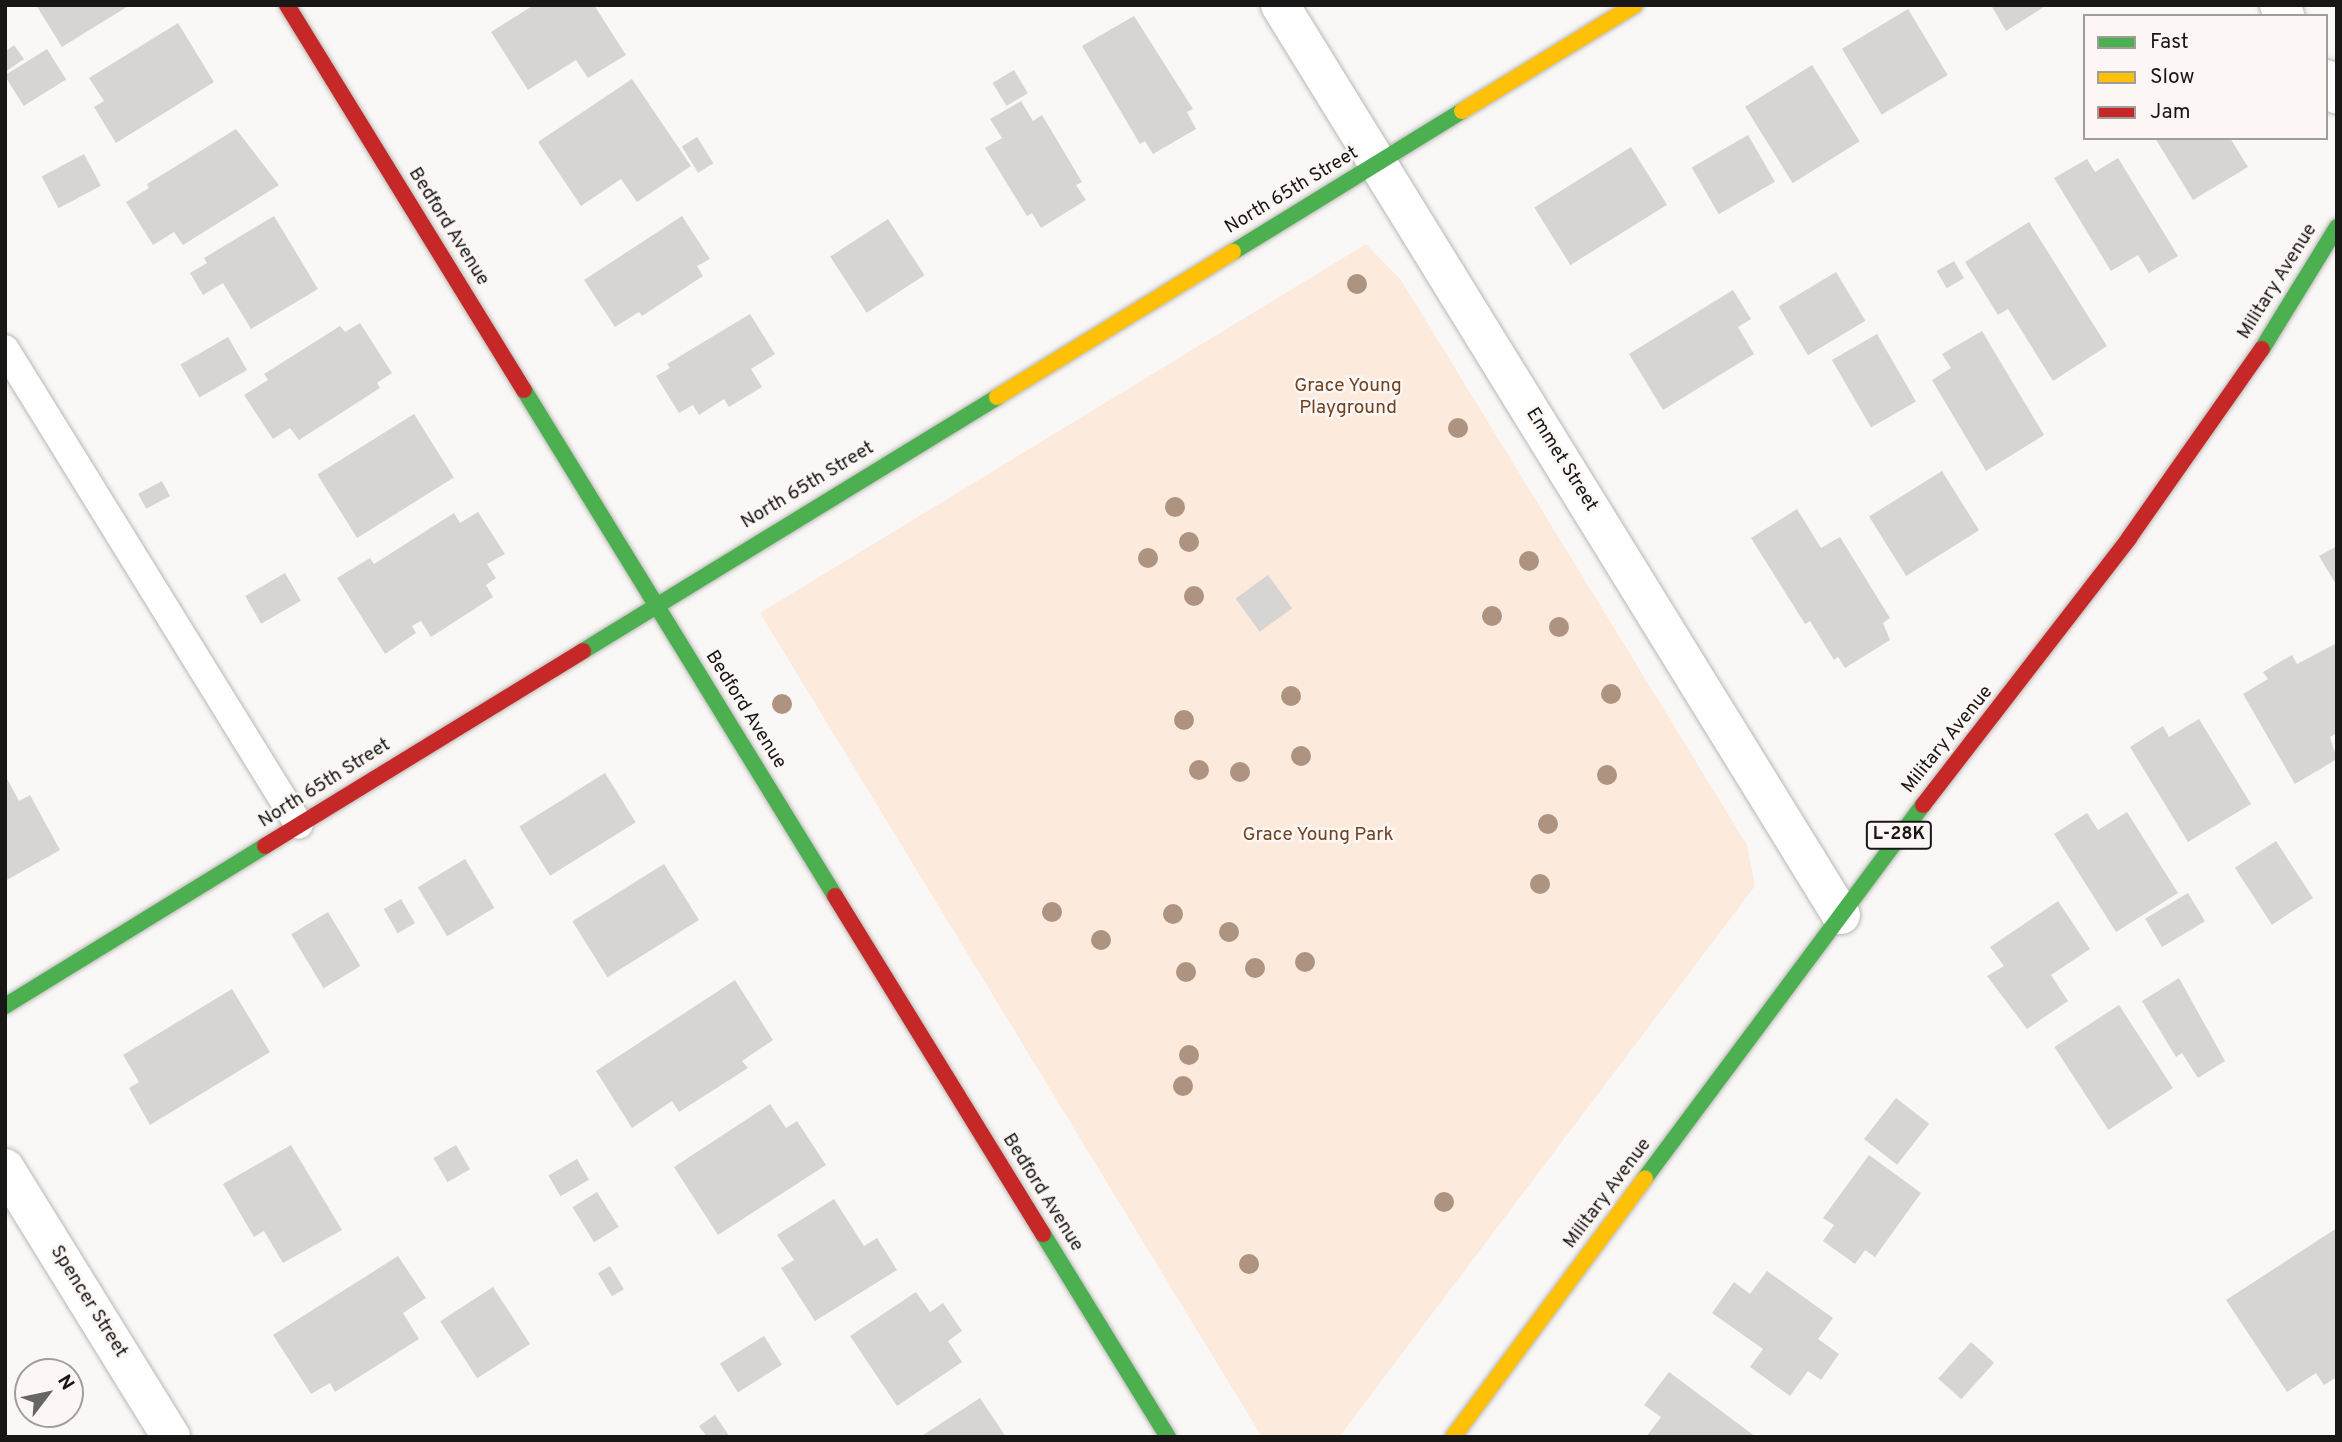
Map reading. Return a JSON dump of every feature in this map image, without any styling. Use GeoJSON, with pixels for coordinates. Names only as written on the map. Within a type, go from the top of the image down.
{"type":"FeatureCollection","features":[{"type":"Feature","properties":{"kind":"street","name":"Bedford Avenue"},"geometry":{"type":"LineString","coordinates":[[286,5],[1168,1437]]}},
{"type":"Feature","properties":{"kind":"street","name":"Emmet Street"},"geometry":{"type":"LineString","coordinates":[[1280,5],[1842,915]]}},
{"type":"Feature","properties":{"kind":"street","name":"North 65th Street"},"geometry":{"type":"LineString","coordinates":[[5,1006],[1635,5]]}},
{"type":"Feature","properties":{"kind":"street","name":"Military Avenue"},"geometry":{"type":"LineString","coordinates":[[1453,1437],[1842,915],[1908,822],[1946,781],[2129,538],[2293,304],[2337,227]]}},
{"type":"Feature","properties":{"kind":"street","name":"Spencer Street"},"geometry":{"type":"LineString","coordinates":[[5,1168],[171,1437]]}},
{"type":"Feature","properties":{"kind":"lane"},"geometry":{"type":"LineString","coordinates":[[5,349],[299,825]]}},
{"type":"Feature","properties":{"kind":"green space","name":"Grace Young Park"},"geometry":{"type":"Polygon","coordinates":[[[1366,244],[1401,280],[1747,845],[1755,886],[1339,1437],[1262,1437],[760,613],[1366,244]]]}},
{"type":"Feature","properties":{"kind":"building"},"geometry":{"type":"Polygon","coordinates":[[[36,5],[130,5],[62,47],[36,5]]]}},
{"type":"Feature","properties":{"kind":"building"},"geometry":{"type":"Polygon","coordinates":[[[534,5],[594,5],[626,55],[588,78],[576,60],[528,90],[491,32],[534,5]]]}},
{"type":"Feature","properties":{"kind":"building"},"geometry":{"type":"Polygon","coordinates":[[[1991,5],[2047,5],[2006,31],[1991,5]]]}},
{"type":"Feature","properties":{"kind":"building"},"geometry":{"type":"Polygon","coordinates":[[[1908,9],[1948,75],[1882,115],[1842,49],[1908,9]]]}},
{"type":"Feature","properties":{"kind":"building"},"geometry":{"type":"Polygon","coordinates":[[[1134,16],[1193,109],[1187,112],[1196,129],[1153,154],[1145,141],[1140,144],[1082,46],[1134,16]]]}},
{"type":"Feature","properties":{"kind":"building"},"geometry":{"type":"Polygon","coordinates":[[[178,23],[214,82],[116,143],[94,107],[104,101],[89,78],[178,23]]]}},
{"type":"Feature","properties":{"kind":"building"},"geometry":{"type":"Polygon","coordinates":[[[14,45],[24,59],[5,72],[5,52],[14,45]]]}},
{"type":"Feature","properties":{"kind":"building"},"geometry":{"type":"Polygon","coordinates":[[[47,49],[66,80],[24,106],[5,75],[47,49]]]}},
{"type":"Feature","properties":{"kind":"building"},"geometry":{"type":"Polygon","coordinates":[[[1812,65],[1860,141],[1793,183],[1745,107],[1812,65]]]}},
{"type":"Feature","properties":{"kind":"building"},"geometry":{"type":"Polygon","coordinates":[[[1014,70],[1028,93],[1006,106],[993,83],[1014,70]]]}},
{"type":"Feature","properties":{"kind":"building"},"geometry":{"type":"Polygon","coordinates":[[[632,79],[691,166],[637,202],[621,179],[581,206],[538,142],[632,79]]]}},
{"type":"Feature","properties":{"kind":"building"},"geometry":{"type":"Polygon","coordinates":[[[1021,101],[1033,121],[1042,115],[1082,182],[1076,185],[1086,200],[1041,228],[1032,213],[1027,216],[985,148],[1002,138],[990,119],[1021,101]]]}},
{"type":"Feature","properties":{"kind":"building"},"geometry":{"type":"Polygon","coordinates":[[[236,129],[279,185],[183,245],[174,232],[153,245],[126,202],[149,188],[147,184],[236,129]]]}},
{"type":"Feature","properties":{"kind":"building"},"geometry":{"type":"Polygon","coordinates":[[[1748,135],[1775,182],[1719,214],[1692,168],[1748,135]]]}},
{"type":"Feature","properties":{"kind":"building"},"geometry":{"type":"Polygon","coordinates":[[[697,137],[713,163],[698,173],[682,147],[697,137]]]}},
{"type":"Feature","properties":{"kind":"building"},"geometry":{"type":"Polygon","coordinates":[[[2156,140],[2231,140],[2248,167],[2193,200],[2156,140]]]}},
{"type":"Feature","properties":{"kind":"building"},"geometry":{"type":"Polygon","coordinates":[[[1631,147],[1667,205],[1570,265],[1534,207],[1631,147]]]}},
{"type":"Feature","properties":{"kind":"building"},"geometry":{"type":"Polygon","coordinates":[[[84,154],[101,186],[59,208],[42,177],[84,154]]]}},
{"type":"Feature","properties":{"kind":"building"},"geometry":{"type":"Polygon","coordinates":[[[2118,158],[2178,256],[2149,273],[2138,255],[2111,271],[2054,178],[2087,159],[2095,172],[2118,158]]]}},
{"type":"Feature","properties":{"kind":"building"},"geometry":{"type":"Polygon","coordinates":[[[274,216],[318,289],[251,329],[223,283],[203,295],[190,273],[207,263],[204,258],[274,216]]]}},
{"type":"Feature","properties":{"kind":"building"},"geometry":{"type":"Polygon","coordinates":[[[682,216],[710,259],[697,266],[703,276],[642,316],[639,312],[615,327],[584,280],[682,216]]]}},
{"type":"Feature","properties":{"kind":"building"},"geometry":{"type":"Polygon","coordinates":[[[888,219],[924,275],[867,313],[830,257],[888,219]]]}},
{"type":"Feature","properties":{"kind":"building"},"geometry":{"type":"Polygon","coordinates":[[[2029,222],[2107,346],[2053,381],[2008,309],[1998,315],[1965,262],[2029,222]]]}},
{"type":"Feature","properties":{"kind":"building"},"geometry":{"type":"Polygon","coordinates":[[[1954,261],[1964,278],[1947,288],[1937,271],[1954,261]]]}},
{"type":"Feature","properties":{"kind":"building"},"geometry":{"type":"Polygon","coordinates":[[[1836,272],[1865,321],[1808,355],[1779,307],[1836,272]]]}},
{"type":"Feature","properties":{"kind":"building"},"geometry":{"type":"Polygon","coordinates":[[[1733,290],[1751,319],[1738,327],[1754,354],[1663,410],[1629,354],[1733,290]]]}},
{"type":"Feature","properties":{"kind":"building"},"geometry":{"type":"Polygon","coordinates":[[[750,314],[775,354],[751,369],[762,387],[729,407],[724,399],[699,415],[693,405],[679,413],[656,376],[670,368],[667,364],[750,314]]]}},
{"type":"Feature","properties":{"kind":"building"},"geometry":{"type":"Polygon","coordinates":[[[360,323],[392,373],[377,383],[380,388],[299,440],[290,428],[273,439],[244,395],[268,380],[264,374],[340,326],[345,332],[360,323]]]}},
{"type":"Feature","properties":{"kind":"building"},"geometry":{"type":"Polygon","coordinates":[[[1982,331],[2044,435],[1986,471],[1932,380],[1951,368],[1942,354],[1982,331]]]}},
{"type":"Feature","properties":{"kind":"building"},"geometry":{"type":"Polygon","coordinates":[[[1877,334],[1916,402],[1871,428],[1832,360],[1877,334]]]}},
{"type":"Feature","properties":{"kind":"building"},"geometry":{"type":"Polygon","coordinates":[[[228,337],[247,370],[199,397],[180,364],[228,337]]]}},
{"type":"Feature","properties":{"kind":"building"},"geometry":{"type":"Polygon","coordinates":[[[414,414],[454,478],[357,538],[317,474],[414,414]]]}},
{"type":"Feature","properties":{"kind":"building"},"geometry":{"type":"Polygon","coordinates":[[[1942,471],[1979,530],[1906,576],[1869,517],[1942,471]]]}},
{"type":"Feature","properties":{"kind":"building"},"geometry":{"type":"Polygon","coordinates":[[[162,481],[170,496],[146,509],[138,494],[162,481]]]}},
{"type":"Feature","properties":{"kind":"building"},"geometry":{"type":"Polygon","coordinates":[[[1797,509],[1821,548],[1840,537],[1890,618],[1883,623],[1890,640],[1845,668],[1838,657],[1834,660],[1810,621],[1805,624],[1751,538],[1797,509]]]}},
{"type":"Feature","properties":{"kind":"building"},"geometry":{"type":"Polygon","coordinates":[[[478,512],[505,554],[487,564],[496,578],[486,585],[493,597],[431,637],[421,621],[412,626],[416,633],[385,654],[337,578],[370,558],[374,564],[454,513],[460,523],[478,512]]]}},
{"type":"Feature","properties":{"kind":"building"},"geometry":{"type":"Polygon","coordinates":[[[2337,546],[2337,586],[2319,556],[2337,546]]]}},
{"type":"Feature","properties":{"kind":"building"},"geometry":{"type":"Polygon","coordinates":[[[285,573],[301,601],[261,624],[245,596],[285,573]]]}},
{"type":"Feature","properties":{"kind":"building"},"geometry":{"type":"Polygon","coordinates":[[[1268,575],[1292,608],[1260,632],[1236,599],[1268,575]]]}},
{"type":"Feature","properties":{"kind":"building"},"geometry":{"type":"Polygon","coordinates":[[[2337,643],[2337,733],[2330,737],[2337,759],[2295,784],[2243,694],[2268,679],[2263,672],[2292,655],[2297,664],[2337,643]]]}},
{"type":"Feature","properties":{"kind":"building"},"geometry":{"type":"Polygon","coordinates":[[[2199,719],[2251,804],[2188,842],[2130,747],[2163,726],[2169,737],[2199,719]]]}},
{"type":"Feature","properties":{"kind":"building"},"geometry":{"type":"Polygon","coordinates":[[[605,773],[636,822],[550,876],[519,827],[605,773]]]}},
{"type":"Feature","properties":{"kind":"building"},"geometry":{"type":"Polygon","coordinates":[[[5,775],[19,801],[30,795],[60,850],[5,881],[5,775]]]}},
{"type":"Feature","properties":{"kind":"building"},"geometry":{"type":"Polygon","coordinates":[[[2127,812],[2178,893],[2116,932],[2054,834],[2087,813],[2098,830],[2127,812]]]}},
{"type":"Feature","properties":{"kind":"building"},"geometry":{"type":"Polygon","coordinates":[[[2276,841],[2313,898],[2272,925],[2235,868],[2276,841]]]}},
{"type":"Feature","properties":{"kind":"building"},"geometry":{"type":"Polygon","coordinates":[[[465,859],[494,908],[447,936],[418,887],[465,859]]]}},
{"type":"Feature","properties":{"kind":"building"},"geometry":{"type":"Polygon","coordinates":[[[664,864],[699,920],[607,977],[572,921],[664,864]]]}},
{"type":"Feature","properties":{"kind":"building"},"geometry":{"type":"Polygon","coordinates":[[[2188,893],[2205,921],[2162,947],[2145,919],[2188,893]]]}},
{"type":"Feature","properties":{"kind":"building"},"geometry":{"type":"Polygon","coordinates":[[[401,899],[415,923],[398,933],[384,909],[401,899]]]}},
{"type":"Feature","properties":{"kind":"building"},"geometry":{"type":"Polygon","coordinates":[[[2058,901],[2090,949],[2051,975],[2068,1001],[2027,1029],[1987,976],[2004,966],[1990,947],[2058,901]]]}},
{"type":"Feature","properties":{"kind":"building"},"geometry":{"type":"Polygon","coordinates":[[[328,912],[360,966],[324,988],[291,934],[328,912]]]}},
{"type":"Feature","properties":{"kind":"building"},"geometry":{"type":"Polygon","coordinates":[[[2179,978],[2225,1061],[2198,1078],[2182,1053],[2176,1057],[2142,1001],[2179,978]]]}},
{"type":"Feature","properties":{"kind":"building"},"geometry":{"type":"Polygon","coordinates":[[[735,980],[773,1040],[742,1061],[748,1068],[679,1112],[672,1101],[632,1128],[596,1071],[735,980]]]}},
{"type":"Feature","properties":{"kind":"building"},"geometry":{"type":"Polygon","coordinates":[[[232,989],[270,1052],[150,1125],[129,1088],[139,1082],[123,1055],[232,989]]]}},
{"type":"Feature","properties":{"kind":"building"},"geometry":{"type":"Polygon","coordinates":[[[2119,1005],[2173,1088],[2108,1130],[2054,1047],[2119,1005]]]}},
{"type":"Feature","properties":{"kind":"building"},"geometry":{"type":"Polygon","coordinates":[[[1896,1098],[1929,1124],[1897,1165],[1864,1139],[1896,1098]]]}},
{"type":"Feature","properties":{"kind":"building"},"geometry":{"type":"Polygon","coordinates":[[[770,1104],[786,1128],[797,1121],[826,1165],[718,1235],[674,1167],[770,1104]]]}},
{"type":"Feature","properties":{"kind":"building"},"geometry":{"type":"Polygon","coordinates":[[[291,1145],[342,1230],[283,1263],[264,1231],[254,1237],[223,1184],[291,1145]]]}},
{"type":"Feature","properties":{"kind":"building"},"geometry":{"type":"Polygon","coordinates":[[[456,1145],[470,1169],[447,1182],[433,1158],[456,1145]]]}},
{"type":"Feature","properties":{"kind":"building"},"geometry":{"type":"Polygon","coordinates":[[[1869,1155],[1921,1193],[1875,1257],[1865,1250],[1855,1264],[1823,1241],[1834,1225],[1823,1218],[1869,1155]]]}},
{"type":"Feature","properties":{"kind":"building"},"geometry":{"type":"Polygon","coordinates":[[[577,1159],[589,1180],[560,1196],[548,1176],[577,1159]]]}},
{"type":"Feature","properties":{"kind":"building"},"geometry":{"type":"Polygon","coordinates":[[[597,1192],[619,1227],[594,1242],[572,1207],[597,1192]]]}},
{"type":"Feature","properties":{"kind":"building"},"geometry":{"type":"Polygon","coordinates":[[[834,1199],[864,1246],[877,1238],[897,1270],[815,1321],[781,1268],[794,1260],[777,1235],[834,1199]]]}},
{"type":"Feature","properties":{"kind":"building"},"geometry":{"type":"Polygon","coordinates":[[[2337,1228],[2337,1377],[2324,1385],[2316,1373],[2287,1392],[2226,1300],[2337,1228]]]}},
{"type":"Feature","properties":{"kind":"building"},"geometry":{"type":"Polygon","coordinates":[[[398,1256],[426,1298],[403,1313],[419,1339],[335,1392],[330,1383],[311,1394],[273,1335],[398,1256]]]}},
{"type":"Feature","properties":{"kind":"building"},"geometry":{"type":"Polygon","coordinates":[[[610,1266],[624,1289],[612,1296],[598,1273],[610,1266]]]}},
{"type":"Feature","properties":{"kind":"building"},"geometry":{"type":"Polygon","coordinates":[[[1767,1271],[1833,1318],[1818,1339],[1839,1354],[1821,1380],[1808,1371],[1790,1396],[1750,1367],[1763,1349],[1712,1313],[1734,1282],[1750,1294],[1767,1271]]]}},
{"type":"Feature","properties":{"kind":"building"},"geometry":{"type":"Polygon","coordinates":[[[493,1287],[530,1344],[477,1378],[440,1321],[493,1287]]]}},
{"type":"Feature","properties":{"kind":"building"},"geometry":{"type":"Polygon","coordinates":[[[916,1292],[930,1312],[943,1303],[962,1331],[948,1341],[962,1362],[897,1406],[850,1336],[916,1292]]]}},
{"type":"Feature","properties":{"kind":"building"},"geometry":{"type":"Polygon","coordinates":[[[764,1336],[782,1365],[738,1392],[720,1364],[764,1336]]]}},
{"type":"Feature","properties":{"kind":"building"},"geometry":{"type":"Polygon","coordinates":[[[1971,1342],[1994,1363],[1961,1399],[1938,1378],[1971,1342]]]}},
{"type":"Feature","properties":{"kind":"building"},"geometry":{"type":"Polygon","coordinates":[[[1669,1372],[1756,1437],[1646,1437],[1661,1417],[1644,1405],[1669,1372]]]}},
{"type":"Feature","properties":{"kind":"building"},"geometry":{"type":"Polygon","coordinates":[[[980,1398],[1006,1437],[920,1437],[980,1398]]]}},
{"type":"Feature","properties":{"kind":"building"},"geometry":{"type":"Polygon","coordinates":[[[715,1415],[730,1437],[707,1437],[699,1426],[715,1415]]]}},
{"type":"Feature","properties":{"kind":"traffic: fast"},"geometry":{"type":"LineString","coordinates":[[1233,252],[1462,111]]}},
{"type":"Feature","properties":{"kind":"traffic: fast"},"geometry":{"type":"LineString","coordinates":[[2262,349],[2337,227]]}},
{"type":"Feature","properties":{"kind":"traffic: fast"},"geometry":{"type":"LineString","coordinates":[[524,390],[835,896]]}},
{"type":"Feature","properties":{"kind":"traffic: fast"},"geometry":{"type":"LineString","coordinates":[[583,651],[997,397]]}},
{"type":"Feature","properties":{"kind":"traffic: fast"},"geometry":{"type":"LineString","coordinates":[[1645,1178],[1923,805]]}},
{"type":"Feature","properties":{"kind":"traffic: fast"},"geometry":{"type":"LineString","coordinates":[[5,1006],[265,846]]}},
{"type":"Feature","properties":{"kind":"traffic: fast"},"geometry":{"type":"LineString","coordinates":[[1043,1234],[1168,1437]]}},
{"type":"Feature","properties":{"kind":"traffic: slow"},"geometry":{"type":"LineString","coordinates":[[1462,111],[1635,5]]}},
{"type":"Feature","properties":{"kind":"traffic: slow"},"geometry":{"type":"LineString","coordinates":[[997,397],[1233,252]]}},
{"type":"Feature","properties":{"kind":"traffic: slow"},"geometry":{"type":"LineString","coordinates":[[1453,1437],[1645,1178]]}},
{"type":"Feature","properties":{"kind":"traffic: jam"},"geometry":{"type":"LineString","coordinates":[[287,5],[524,390]]}},
{"type":"Feature","properties":{"kind":"traffic: jam"},"geometry":{"type":"LineString","coordinates":[[1923,805],[2129,538],[2262,349]]}},
{"type":"Feature","properties":{"kind":"traffic: jam"},"geometry":{"type":"LineString","coordinates":[[265,846],[583,651]]}},
{"type":"Feature","properties":{"kind":"traffic: jam"},"geometry":{"type":"LineString","coordinates":[[835,896],[1043,1234]]}},
{"type":"Feature","properties":{"kind":"park label","name":"Grace Young Playground"},"geometry":{"type":"Point","coordinates":[1348,398]}}]}
